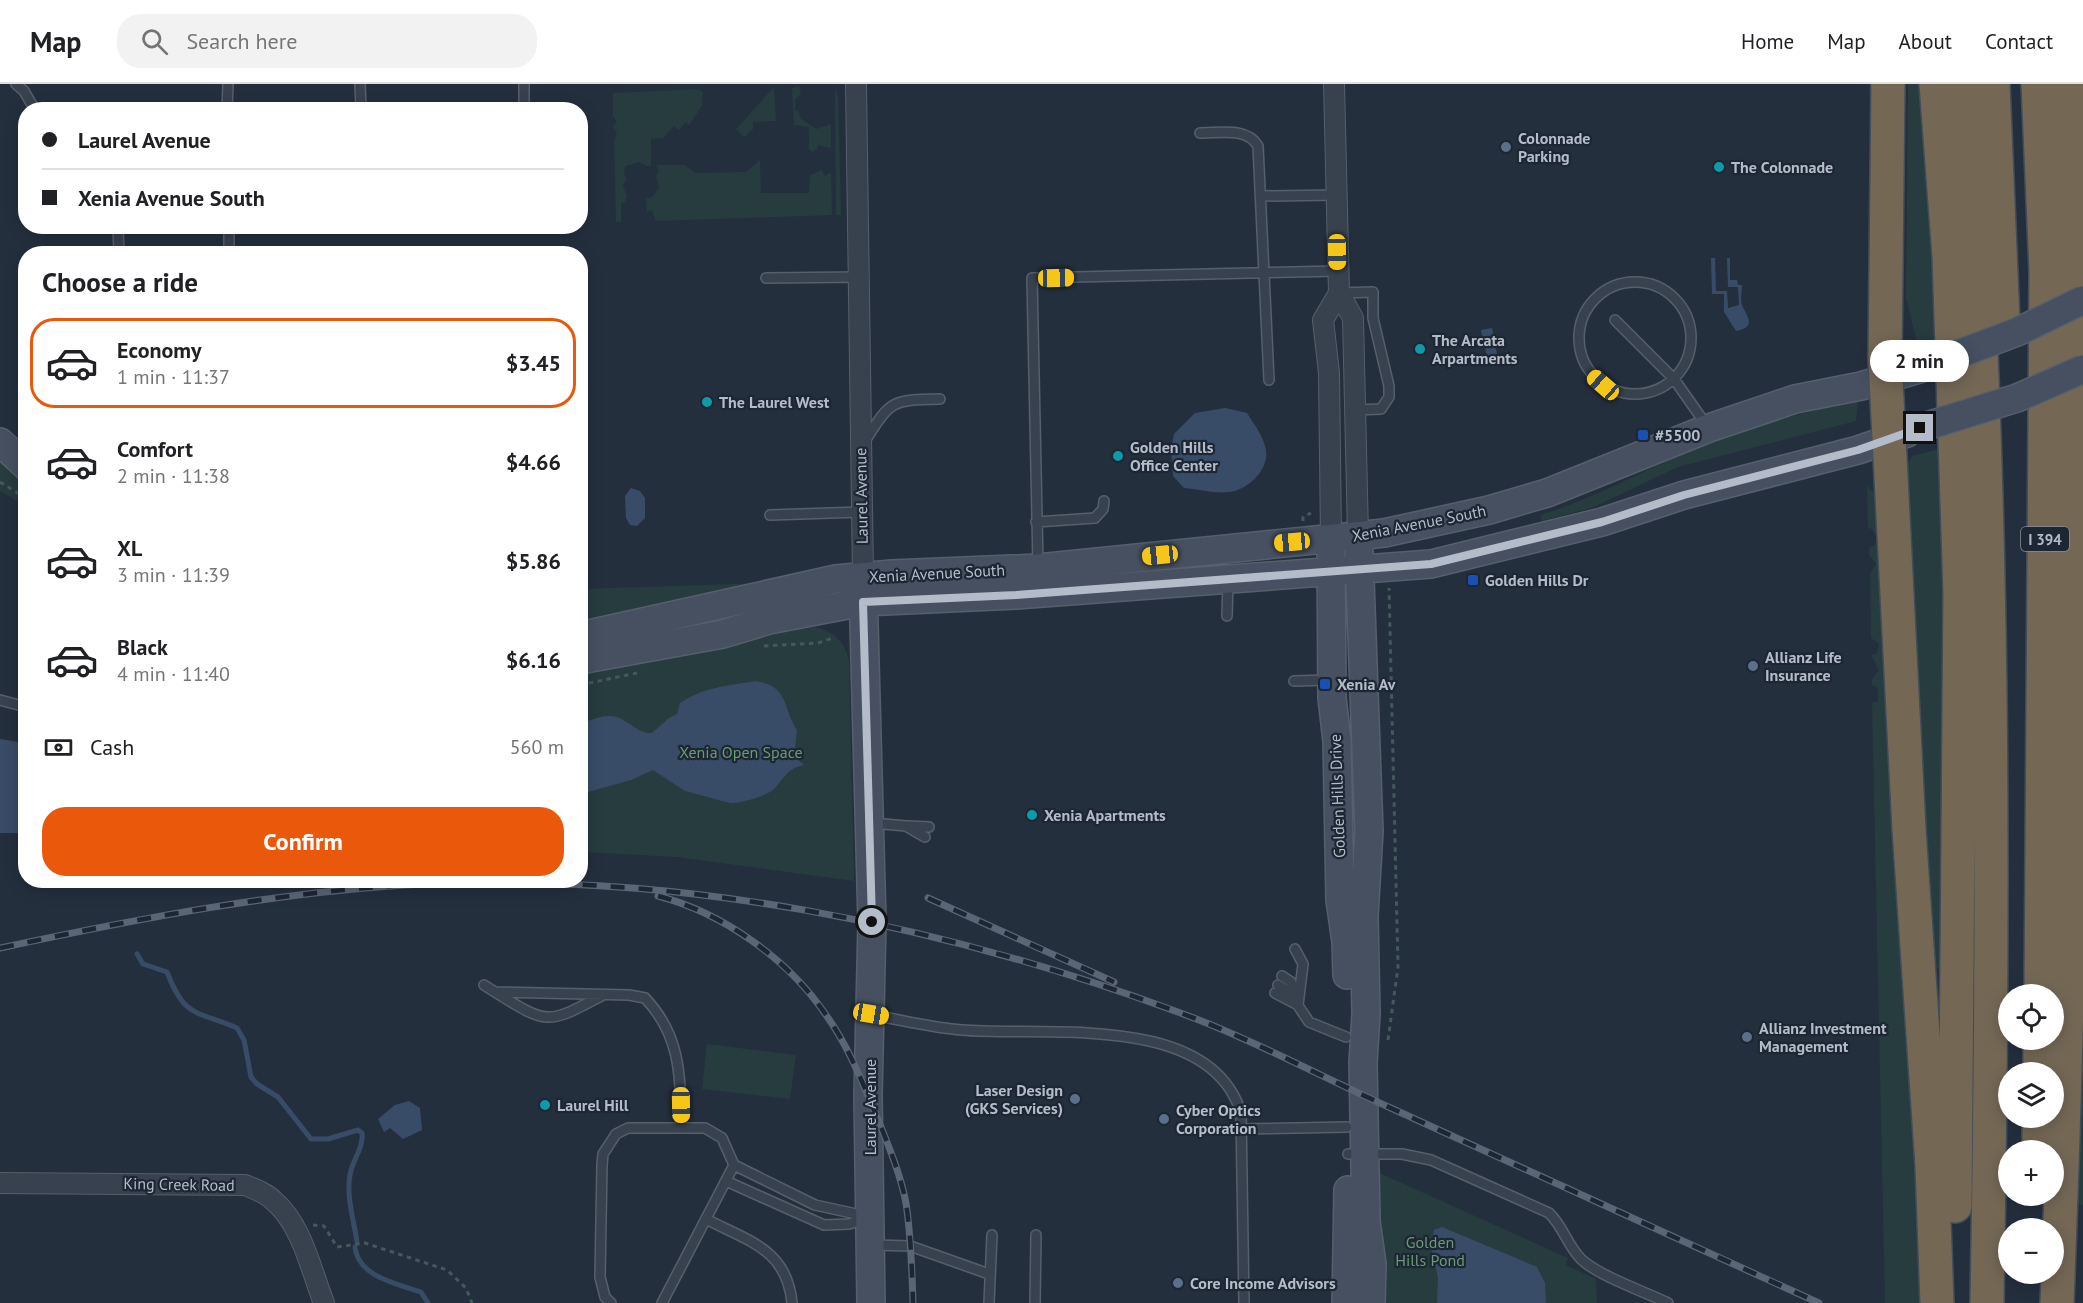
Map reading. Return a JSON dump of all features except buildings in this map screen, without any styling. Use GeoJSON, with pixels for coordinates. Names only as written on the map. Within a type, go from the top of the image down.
{"type":"FeatureCollection","features":[{"type":"Feature","properties":{"kind":"highway"},"geometry":{"type":"LineString","coordinates":[[1888,84],[1886,379],[1888,440],[1909,829],[1932,1166],[1937,1303]]}},
{"type":"Feature","properties":{"kind":"highway"},"geometry":{"type":"LineString","coordinates":[[1936,84],[1950,268],[1960,581],[1954,1303]]}},
{"type":"Feature","properties":{"kind":"highway"},"geometry":{"type":"LineString","coordinates":[[1966,84],[1981,301],[1991,722],[1987,1303]]}},
{"type":"Feature","properties":{"kind":"highway"},"geometry":{"type":"LineString","coordinates":[[1991,722],[2003,455],[2003,304],[1993,84]]}},
{"type":"Feature","properties":{"kind":"highway","name":"I 394"},"geometry":{"type":"LineString","coordinates":[[2038,84],[2046,271],[2041,984]]}},
{"type":"Feature","properties":{"kind":"highway"},"geometry":{"type":"LineString","coordinates":[[2057,1303],[2071,865],[2074,476],[2071,84]]}},
{"type":"Feature","properties":{"kind":"highway"},"geometry":{"type":"LineString","coordinates":[[2038,1284],[2038,1303]]}},
{"type":"Feature","properties":{"kind":"street","name":"Laurel Avenue"},"geometry":{"type":"LineString","coordinates":[[855,84],[861,512],[870,823],[871,1303]]}},
{"type":"Feature","properties":{"kind":"street","name":"Golden Hills Drive"},"geometry":{"type":"LineString","coordinates":[[1334,84],[1339,293],[1353,318],[1359,569],[1369,831],[1356,1154],[1346,1303]]}},
{"type":"Feature","properties":{"kind":"street","name":"Golden Hills Drive"},"geometry":{"type":"LineString","coordinates":[[1339,293],[1323,320],[1329,373],[1332,680],[1337,741],[1340,900],[1346,942],[1347,1127],[1356,1154],[1372,1264],[1371,1303]]}},
{"type":"Feature","properties":{"kind":"street","name":"Xenia Avenue South"},"geometry":{"type":"LineString","coordinates":[[588,659],[723,634],[863,589],[1038,568],[1358,535],[1427,525],[1547,493],[1708,428],[1795,399],[1886,379],[1919,369],[2017,333],[2083,300]]}},
{"type":"Feature","properties":{"kind":"street","name":"Xenia Avenue South"},"geometry":{"type":"LineString","coordinates":[[588,634],[836,579],[863,589],[1016,595],[1431,564],[1602,522],[1684,495],[1888,440],[2017,398],[2083,369]]}},
{"type":"Feature","properties":{"kind":"street"},"geometry":{"type":"LineString","coordinates":[[0,442],[18,459]]}},
{"type":"Feature","properties":{"kind":"street","name":"King Creek Road"},"geometry":{"type":"LineString","coordinates":[[0,1183],[245,1185],[274,1201],[294,1227],[324,1303]]}},
{"type":"Feature","properties":{"kind":"lane"},"geometry":{"type":"LineString","coordinates":[[16,84],[24,91],[30,102]]}},
{"type":"Feature","properties":{"kind":"lane"},"geometry":{"type":"LineString","coordinates":[[227,102],[228,84]]}},
{"type":"Feature","properties":{"kind":"lane"},"geometry":{"type":"LineString","coordinates":[[360,84],[360,102]]}},
{"type":"Feature","properties":{"kind":"lane"},"geometry":{"type":"LineString","coordinates":[[524,84],[524,102]]}},
{"type":"Feature","properties":{"kind":"lane"},"geometry":{"type":"LineString","coordinates":[[1200,133],[1240,133],[1254,138],[1260,155],[1269,380]]}},
{"type":"Feature","properties":{"kind":"lane"},"geometry":{"type":"LineString","coordinates":[[1261,196],[1336,195]]}},
{"type":"Feature","properties":{"kind":"lane"},"geometry":{"type":"LineString","coordinates":[[1038,568],[1032,278],[1338,271]]}},
{"type":"Feature","properties":{"kind":"lane"},"geometry":{"type":"LineString","coordinates":[[766,278],[859,277]]}},
{"type":"Feature","properties":{"kind":"lane"},"geometry":{"type":"LineString","coordinates":[[1634,281],[1652,284],[1668,292],[1679,302],[1688,318],[1691,335],[1690,352],[1684,367],[1674,379],[1658,390],[1629,395],[1614,391],[1593,376],[1580,353],[1578,340],[1579,326],[1586,309],[1596,297],[1613,286],[1634,281]]}},
{"type":"Feature","properties":{"kind":"lane"},"geometry":{"type":"LineString","coordinates":[[1339,293],[1373,292],[1372,318],[1389,397],[1381,409],[1355,410]]}},
{"type":"Feature","properties":{"kind":"lane"},"geometry":{"type":"LineString","coordinates":[[1615,320],[1674,379],[1708,428]]}},
{"type":"Feature","properties":{"kind":"lane"},"geometry":{"type":"LineString","coordinates":[[861,448],[886,408],[903,400],[940,399]]}},
{"type":"Feature","properties":{"kind":"lane"},"geometry":{"type":"LineString","coordinates":[[1036,522],[1095,518],[1103,509],[1104,501]]}},
{"type":"Feature","properties":{"kind":"lane"},"geometry":{"type":"LineString","coordinates":[[770,515],[861,512]]}},
{"type":"Feature","properties":{"kind":"lane"},"geometry":{"type":"LineString","coordinates":[[1227,616],[1228,578]]}},
{"type":"Feature","properties":{"kind":"lane"},"geometry":{"type":"LineString","coordinates":[[1294,681],[1332,680]]}},
{"type":"Feature","properties":{"kind":"lane"},"geometry":{"type":"LineString","coordinates":[[0,700],[18,705]]}},
{"type":"Feature","properties":{"kind":"lane"},"geometry":{"type":"LineString","coordinates":[[870,823],[929,827]]}},
{"type":"Feature","properties":{"kind":"lane"},"geometry":{"type":"LineString","coordinates":[[906,826],[924,837]]}},
{"type":"Feature","properties":{"kind":"lane"},"geometry":{"type":"LineString","coordinates":[[1294,949],[1303,964],[1298,1005]]}},
{"type":"Feature","properties":{"kind":"lane"},"geometry":{"type":"LineString","coordinates":[[484,985],[533,1016],[549,1018],[563,1016],[603,995]]}},
{"type":"Feature","properties":{"kind":"lane"},"geometry":{"type":"LineString","coordinates":[[1278,985],[1289,992],[1308,1022],[1346,1037]]}},
{"type":"Feature","properties":{"kind":"lane"},"geometry":{"type":"LineString","coordinates":[[495,992],[645,998],[671,1038],[680,1075],[681,1127]]}},
{"type":"Feature","properties":{"kind":"lane"},"geometry":{"type":"LineString","coordinates":[[871,1014],[961,1030],[1120,1034],[1149,1040],[1177,1050],[1217,1075],[1237,1100],[1241,1129],[1244,1303]]}},
{"type":"Feature","properties":{"kind":"lane"},"geometry":{"type":"LineString","coordinates":[[611,1303],[605,1297],[600,1277],[603,1154],[616,1134],[628,1128],[681,1127],[705,1128],[714,1131],[728,1148],[734,1165],[814,1204],[870,1217]]}},
{"type":"Feature","properties":{"kind":"lane"},"geometry":{"type":"LineString","coordinates":[[1241,1129],[1347,1127]]}},
{"type":"Feature","properties":{"kind":"lane"},"geometry":{"type":"LineString","coordinates":[[1356,1154],[1402,1154],[1431,1160],[1549,1213],[1558,1221],[1571,1247],[1582,1260],[1668,1303]]}},
{"type":"Feature","properties":{"kind":"lane"},"geometry":{"type":"LineString","coordinates":[[662,1303],[734,1165]]}},
{"type":"Feature","properties":{"kind":"lane"},"geometry":{"type":"LineString","coordinates":[[726,1181],[824,1225],[841,1225],[870,1217]]}},
{"type":"Feature","properties":{"kind":"lane"},"geometry":{"type":"LineString","coordinates":[[706,1219],[766,1250],[777,1259],[790,1286],[792,1303]]}},
{"type":"Feature","properties":{"kind":"lane"},"geometry":{"type":"LineString","coordinates":[[989,1303],[992,1235]]}},
{"type":"Feature","properties":{"kind":"lane"},"geometry":{"type":"LineString","coordinates":[[1035,1303],[1036,1235]]}},
{"type":"Feature","properties":{"kind":"lane"},"geometry":{"type":"LineString","coordinates":[[870,1245],[910,1246],[989,1274]]}},
{"type":"Feature","properties":{"kind":"path"},"geometry":{"type":"LineString","coordinates":[[0,482],[18,493]]}},
{"type":"Feature","properties":{"kind":"path"},"geometry":{"type":"LineString","coordinates":[[1387,1045],[1398,967],[1390,580]]}},
{"type":"Feature","properties":{"kind":"path"},"geometry":{"type":"LineString","coordinates":[[294,1227],[319,1224],[337,1247],[365,1244],[447,1270],[459,1278],[472,1303]]}},
{"type":"Feature","properties":{"kind":"green space"},"geometry":{"type":"Polygon","coordinates":[[[1908,84],[1924,84],[1943,343],[1919,351],[1906,298],[1908,84]]]}},
{"type":"Feature","properties":{"kind":"green space"},"geometry":{"type":"Polygon","coordinates":[[[835,85],[838,99],[841,215],[836,215],[835,85]]]}},
{"type":"Feature","properties":{"kind":"green space"},"geometry":{"type":"Polygon","coordinates":[[[799,86],[801,94],[795,99],[795,111],[798,110],[801,119],[816,129],[831,124],[831,148],[818,145],[817,149],[812,152],[809,149],[809,127],[794,125],[792,88],[799,86]]]}},
{"type":"Feature","properties":{"kind":"green space"},"geometry":{"type":"Polygon","coordinates":[[[774,87],[776,121],[753,122],[753,129],[744,137],[736,129],[774,87]]]}},
{"type":"Feature","properties":{"kind":"green space"},"geometry":{"type":"Polygon","coordinates":[[[697,89],[703,92],[702,106],[689,125],[686,122],[679,130],[674,126],[663,138],[651,139],[651,166],[640,162],[625,166],[624,175],[627,178],[623,186],[627,196],[625,202],[621,203],[621,222],[616,222],[614,140],[617,133],[613,126],[617,122],[613,116],[613,93],[697,89]]]}},
{"type":"Feature","properties":{"kind":"green space"},"geometry":{"type":"Polygon","coordinates":[[[760,160],[761,193],[809,193],[810,175],[822,170],[825,176],[831,173],[832,215],[656,221],[652,210],[647,211],[646,199],[652,197],[659,188],[656,176],[659,171],[656,165],[685,165],[695,173],[746,172],[760,160]]]}},
{"type":"Feature","properties":{"kind":"green space"},"geometry":{"type":"Polygon","coordinates":[[[1858,400],[1856,421],[1678,467],[1594,507],[1542,521],[1540,515],[1598,493],[1711,442],[1773,421],[1858,400]]]}},
{"type":"Feature","properties":{"kind":"green space"},"geometry":{"type":"Polygon","coordinates":[[[1948,447],[1945,968],[1933,969],[1906,476],[1907,464],[1912,456],[1948,447]]]}},
{"type":"Feature","properties":{"kind":"green space"},"geometry":{"type":"Polygon","coordinates":[[[0,459],[18,478],[18,502],[0,491],[0,459]]]}},
{"type":"Feature","properties":{"kind":"green space"},"geometry":{"type":"Polygon","coordinates":[[[1867,485],[1877,497],[1930,1303],[1885,1303],[1872,703],[1878,702],[1878,688],[1872,685],[1872,679],[1879,670],[1871,655],[1876,654],[1879,644],[1871,638],[1870,574],[1876,564],[1869,555],[1869,548],[1875,545],[1877,538],[1872,529],[1868,528],[1867,485]]]}},
{"type":"Feature","properties":{"kind":"green space"},"geometry":{"type":"Polygon","coordinates":[[[797,582],[588,628],[588,589],[797,582]]]}},
{"type":"Feature","properties":{"kind":"green space","name":"Xenia Open Space"},"geometry":{"type":"Polygon","coordinates":[[[814,627],[827,631],[837,638],[845,648],[849,661],[854,881],[677,857],[588,852],[588,665],[814,627]]]}},
{"type":"Feature","properties":{"kind":"green space"},"geometry":{"type":"Polygon","coordinates":[[[2083,838],[2083,1205],[2069,1204],[2083,838]]]}},
{"type":"Feature","properties":{"kind":"green space"},"geometry":{"type":"Polygon","coordinates":[[[707,1044],[796,1055],[790,1099],[702,1089],[707,1044]]]}},
{"type":"Feature","properties":{"kind":"green space","name":"Golden Hills Pond"},"geometry":{"type":"Polygon","coordinates":[[[1375,1171],[1568,1258],[1566,1265],[1596,1279],[1597,1303],[1377,1303],[1375,1171]]]}},
{"type":"Feature","properties":{"kind":"water"},"geometry":{"type":"Polygon","coordinates":[[[1711,258],[1715,258],[1716,291],[1727,291],[1728,308],[1739,305],[1738,287],[1728,287],[1727,258],[1730,258],[1730,280],[1737,280],[1738,285],[1742,285],[1741,303],[1749,320],[1747,327],[1743,329],[1736,331],[1724,312],[1724,294],[1712,294],[1711,258]]]}},
{"type":"Feature","properties":{"kind":"water"},"geometry":{"type":"Polygon","coordinates":[[[1492,328],[1497,354],[1487,356],[1481,330],[1492,328]]]}},
{"type":"Feature","properties":{"kind":"water"},"geometry":{"type":"Polygon","coordinates":[[[1225,408],[1247,413],[1257,429],[1264,442],[1266,454],[1262,469],[1244,487],[1229,492],[1184,488],[1173,476],[1171,450],[1174,434],[1195,413],[1225,408]]]}},
{"type":"Feature","properties":{"kind":"water"},"geometry":{"type":"Polygon","coordinates":[[[631,488],[640,491],[645,498],[645,518],[637,526],[630,525],[626,518],[625,496],[631,488]]]}},
{"type":"Feature","properties":{"kind":"water"},"geometry":{"type":"Polygon","coordinates":[[[755,681],[766,684],[780,693],[797,730],[794,756],[804,765],[790,771],[767,794],[741,802],[730,803],[685,791],[653,770],[631,780],[588,792],[588,721],[615,716],[641,731],[652,733],[677,714],[680,703],[716,688],[755,681]]]}},
{"type":"Feature","properties":{"kind":"water"},"geometry":{"type":"Polygon","coordinates":[[[0,739],[18,742],[18,833],[0,833],[0,739]]]}},
{"type":"Feature","properties":{"kind":"water"},"geometry":{"type":"Polygon","coordinates":[[[409,1101],[420,1108],[422,1130],[403,1139],[390,1128],[384,1132],[378,1119],[395,1105],[409,1101]]]}},
{"type":"Feature","properties":{"kind":"water","name":"Golden Hills Pond"},"geometry":{"type":"Polygon","coordinates":[[[1442,1227],[1537,1267],[1545,1283],[1546,1303],[1437,1303],[1438,1277],[1431,1247],[1434,1230],[1442,1227]]]}},
{"type":"Feature","properties":{"kind":"waterway"},"geometry":{"type":"LineString","coordinates":[[137,954],[143,964],[167,972],[173,987],[186,1006],[202,1015],[237,1028],[244,1040],[251,1077],[257,1084],[278,1097],[311,1139],[328,1139],[358,1130],[362,1133],[361,1144],[351,1170],[349,1183],[357,1242]]}},
{"type":"Feature","properties":{"kind":"waterway"},"geometry":{"type":"LineString","coordinates":[[355,1247],[363,1266],[380,1278],[421,1292],[428,1303]]}},
{"type":"Feature","properties":{"kind":"railway"},"geometry":{"type":"LineString","coordinates":[[588,886],[711,896],[806,910],[900,929],[993,952],[1085,980],[1202,1021],[1257,1045],[1819,1303]]}},
{"type":"Feature","properties":{"kind":"railway"},"geometry":{"type":"LineString","coordinates":[[0,948],[211,907],[371,888]]}},
{"type":"Feature","properties":{"kind":"railway"},"geometry":{"type":"LineString","coordinates":[[658,896],[706,914],[752,941],[793,975],[834,1026],[864,1087],[900,1180],[909,1228],[913,1303]]}},
{"type":"Feature","properties":{"kind":"railway"},"geometry":{"type":"LineString","coordinates":[[928,898],[1114,982]]}},
{"type":"Feature","properties":{"kind":"place","name":"Colonnade Parking"},"geometry":{"type":"Point","coordinates":[1506,147]}},
{"type":"Feature","properties":{"kind":"place","name":"The Colonnade"},"geometry":{"type":"Point","coordinates":[1719,167]}},
{"type":"Feature","properties":{"kind":"place","name":"The Arcata Arpartments"},"geometry":{"type":"Point","coordinates":[1420,349]}},
{"type":"Feature","properties":{"kind":"place","name":"The Laurel West"},"geometry":{"type":"Point","coordinates":[707,402]}},
{"type":"Feature","properties":{"kind":"place","name":"#5500"},"geometry":{"type":"Point","coordinates":[1643,435]}},
{"type":"Feature","properties":{"kind":"place","name":"Golden Hills Office Center"},"geometry":{"type":"Point","coordinates":[1118,456]}},
{"type":"Feature","properties":{"kind":"place","name":"Golden Hills Dr"},"geometry":{"type":"Point","coordinates":[1473,580]}},
{"type":"Feature","properties":{"kind":"place","name":"Allianz Life Insurance"},"geometry":{"type":"Point","coordinates":[1753,666]}},
{"type":"Feature","properties":{"kind":"place","name":"Xenia Av"},"geometry":{"type":"Point","coordinates":[1325,684]}},
{"type":"Feature","properties":{"kind":"place","name":"Xenia Apartments"},"geometry":{"type":"Point","coordinates":[1032,815]}},
{"type":"Feature","properties":{"kind":"place","name":"Allianz Investment Management"},"geometry":{"type":"Point","coordinates":[1747,1037]}},
{"type":"Feature","properties":{"kind":"place","name":"Laser Design (GKS Services)"},"geometry":{"type":"Point","coordinates":[1075,1099]}},
{"type":"Feature","properties":{"kind":"place","name":"Laurel Hill"},"geometry":{"type":"Point","coordinates":[545,1105]}},
{"type":"Feature","properties":{"kind":"place","name":"Cyber Optics Corporation"},"geometry":{"type":"Point","coordinates":[1164,1119]}},
{"type":"Feature","properties":{"kind":"place","name":"Core Income Advisors"},"geometry":{"type":"Point","coordinates":[1178,1283]}},
{"type":"Feature","properties":{"kind":"route"},"geometry":{"type":"LineString","coordinates":[[872,922],[869,777],[864,707],[863,602],[1016,595],[1306,571],[1431,564],[1602,522],[1684,495],[1858,450],[1920,428]]}}]}
